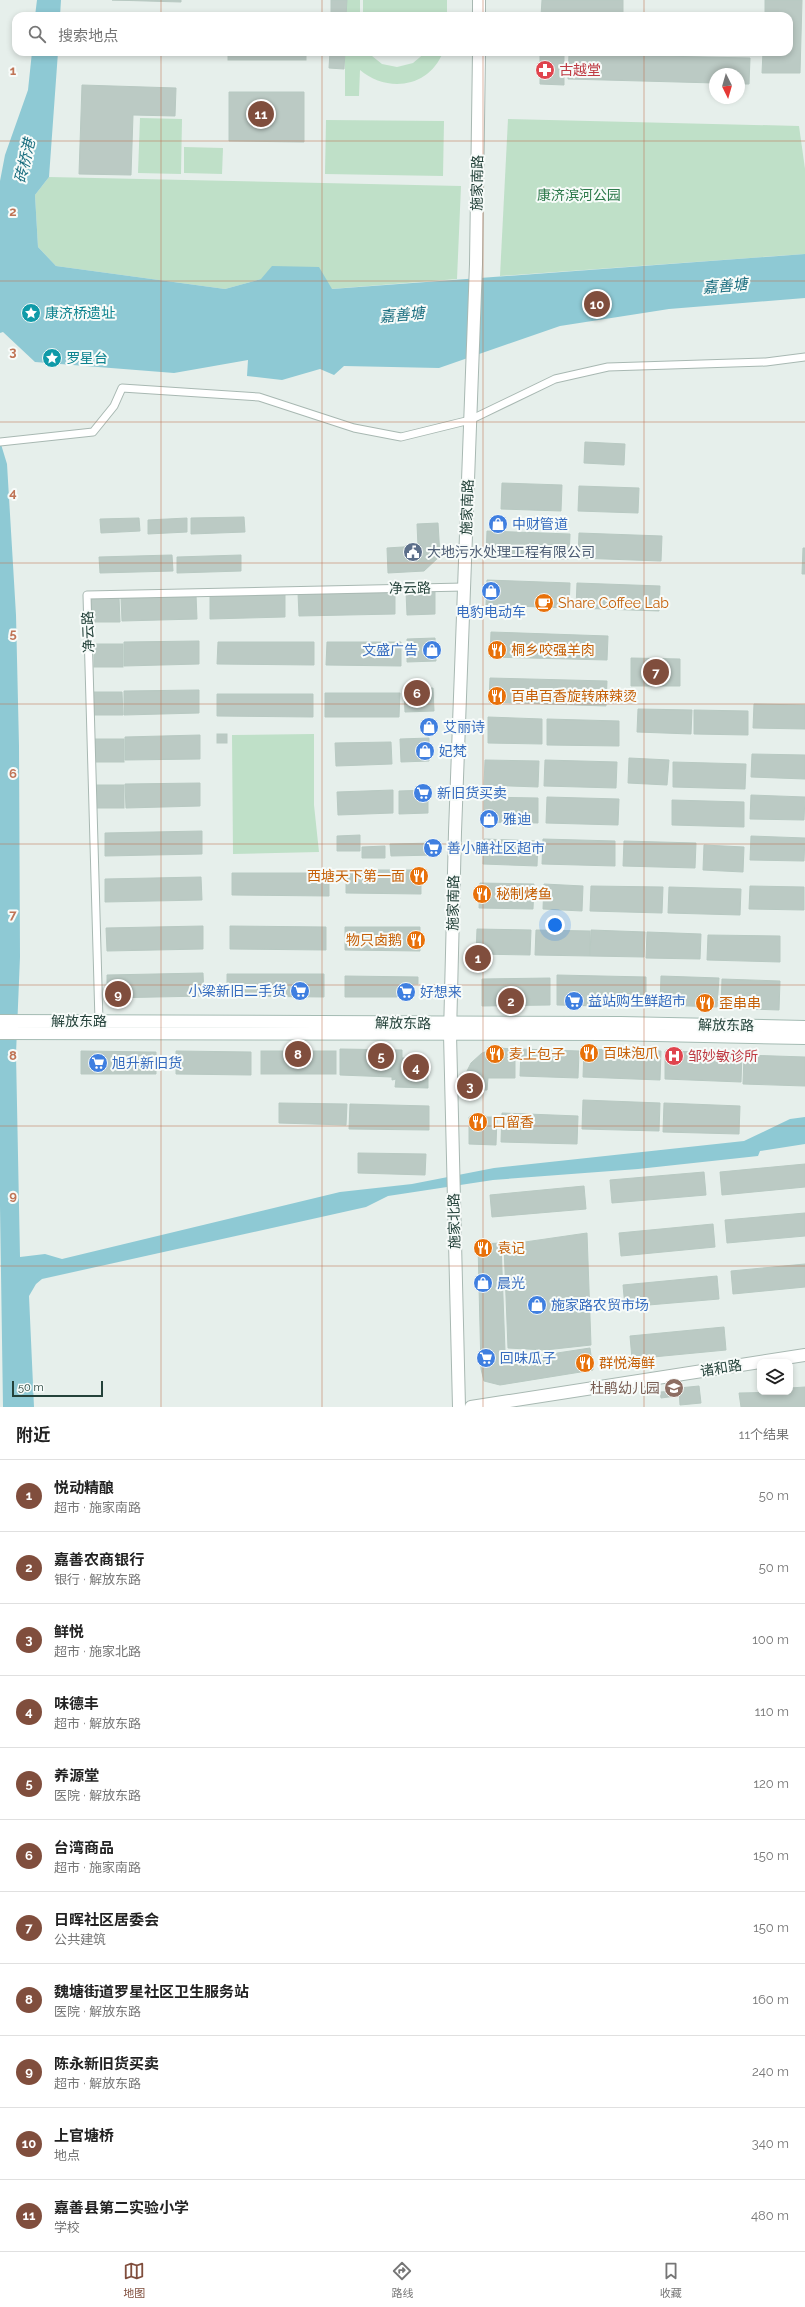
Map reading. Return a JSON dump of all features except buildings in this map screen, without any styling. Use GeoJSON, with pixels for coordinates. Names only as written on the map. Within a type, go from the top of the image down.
{"type":"FeatureCollection","features":[{"type":"Feature","properties":{"kind":"street"},"geometry":{"type":"LineString","coordinates":[[479,12],[480,0]]}},
{"type":"Feature","properties":{"kind":"street","name":"施家南路"},"geometry":{"type":"LineString","coordinates":[[450,1029],[476,264],[479,56]]}},
{"type":"Feature","properties":{"kind":"street","name":"解放东路"},"geometry":{"type":"LineString","coordinates":[[0,1021],[32,1027],[450,1029],[621,1023],[805,1027]]}},
{"type":"Feature","properties":{"kind":"street","name":"解放东路"},"geometry":{"type":"LineString","coordinates":[[0,1033],[32,1027],[99,1021],[805,1038]]}},
{"type":"Feature","properties":{"kind":"street","name":"施家北路"},"geometry":{"type":"LineString","coordinates":[[450,1029],[458,1407]]}},
{"type":"Feature","properties":{"kind":"street","name":"诸和路"},"geometry":{"type":"LineString","coordinates":[[470,1407],[805,1355]]}},
{"type":"Feature","properties":{"kind":"lane"},"geometry":{"type":"LineString","coordinates":[[1,442],[93,432],[114,406],[122,388],[259,397],[354,428],[401,437],[470,420],[555,379],[608,367],[766,362],[805,357]]}},
{"type":"Feature","properties":{"kind":"lane","name":"净云路"},"geometry":{"type":"LineString","coordinates":[[99,1021],[87,595],[464,587]]}},
{"type":"Feature","properties":{"kind":"green space"},"geometry":{"type":"Polygon","coordinates":[[[346,0],[360,0],[360,12],[346,12],[346,0]]]}},
{"type":"Feature","properties":{"kind":"green space"},"geometry":{"type":"Polygon","coordinates":[[[363,0],[447,0],[447,12],[363,12],[363,0]]]}},
{"type":"Feature","properties":{"kind":"green space"},"geometry":{"type":"Polygon","coordinates":[[[345,56],[372,56],[382,64],[397,67],[413,63],[421,56],[441,56],[437,64],[428,73],[418,80],[406,83],[394,84],[382,82],[360,70],[359,96],[345,96],[345,56]]]}},
{"type":"Feature","properties":{"kind":"green space"},"geometry":{"type":"Polygon","coordinates":[[[140,118],[182,119],[181,174],[138,173],[140,118]]]}},
{"type":"Feature","properties":{"kind":"green space","name":"康济滨河公园"},"geometry":{"type":"Polygon","coordinates":[[[508,119],[799,126],[805,169],[805,254],[500,276],[508,119]]]}},
{"type":"Feature","properties":{"kind":"green space"},"geometry":{"type":"Polygon","coordinates":[[[326,120],[444,121],[443,176],[325,174],[326,120]]]}},
{"type":"Feature","properties":{"kind":"green space"},"geometry":{"type":"Polygon","coordinates":[[[184,147],[223,148],[222,174],[184,173],[184,147]]]}},
{"type":"Feature","properties":{"kind":"green space"},"geometry":{"type":"Polygon","coordinates":[[[49,177],[461,186],[457,279],[331,289],[261,279],[225,289],[56,266],[38,247],[35,195],[49,177]]]}},
{"type":"Feature","properties":{"kind":"green space"},"geometry":{"type":"Polygon","coordinates":[[[314,734],[314,805],[319,852],[233,854],[232,735],[314,734]]]}},
{"type":"Feature","properties":{"kind":"water"},"geometry":{"type":"Polygon","coordinates":[[[37,0],[61,0],[60,12],[36,12],[37,0]]]}},
{"type":"Feature","properties":{"kind":"water"},"geometry":{"type":"Polygon","coordinates":[[[32,56],[58,56],[49,177],[35,195],[38,247],[56,266],[225,289],[261,279],[272,266],[319,267],[332,289],[805,254],[805,298],[669,309],[560,326],[439,368],[344,366],[334,375],[320,369],[282,380],[247,376],[248,360],[174,373],[35,362],[3,332],[0,333],[0,181],[5,155],[28,90],[32,56]]]}},
{"type":"Feature","properties":{"kind":"water"},"geometry":{"type":"Polygon","coordinates":[[[0,441],[7,464],[16,615],[19,746],[20,957],[16,1054],[20,1257],[45,1254],[62,1259],[340,1192],[412,1184],[494,1168],[744,1141],[790,1119],[805,1117],[805,1144],[760,1151],[758,1156],[638,1169],[493,1180],[388,1196],[366,1207],[42,1279],[36,1284],[29,1296],[34,1407],[3,1407],[0,1206],[0,441]]]}},
{"type":"Feature","properties":{"kind":"place","name":"古越堂"},"geometry":{"type":"Point","coordinates":[545,70]}},
{"type":"Feature","properties":{"kind":"place","name":"嘉善县第二实验小学"},"geometry":{"type":"Point","coordinates":[261,114]}},
{"type":"Feature","properties":{"kind":"place","name":"上官塘桥"},"geometry":{"type":"Point","coordinates":[597,304]}},
{"type":"Feature","properties":{"kind":"place","name":"康济桥遗址"},"geometry":{"type":"Point","coordinates":[31,313]}},
{"type":"Feature","properties":{"kind":"place","name":"罗星台"},"geometry":{"type":"Point","coordinates":[52,358]}},
{"type":"Feature","properties":{"kind":"place","name":"中财管道"},"geometry":{"type":"Point","coordinates":[498,524]}},
{"type":"Feature","properties":{"kind":"place","name":"大地污水处理工程有限公司"},"geometry":{"type":"Point","coordinates":[413,552]}},
{"type":"Feature","properties":{"kind":"place","name":"电豹电动车"},"geometry":{"type":"Point","coordinates":[491,591]}},
{"type":"Feature","properties":{"kind":"place","name":"Share Coffee Lab"},"geometry":{"type":"Point","coordinates":[544,603]}},
{"type":"Feature","properties":{"kind":"place","name":"文盛广告"},"geometry":{"type":"Point","coordinates":[432,650]}},
{"type":"Feature","properties":{"kind":"place","name":"桐乡咬强羊肉"},"geometry":{"type":"Point","coordinates":[497,650]}},
{"type":"Feature","properties":{"kind":"place","name":"日晖社区居委会"},"geometry":{"type":"Point","coordinates":[656,672]}},
{"type":"Feature","properties":{"kind":"place","name":"台湾商品"},"geometry":{"type":"Point","coordinates":[417,693]}},
{"type":"Feature","properties":{"kind":"place","name":"百串百香旋转麻辣烫"},"geometry":{"type":"Point","coordinates":[497,696]}},
{"type":"Feature","properties":{"kind":"place","name":"艾丽诗"},"geometry":{"type":"Point","coordinates":[429,727]}},
{"type":"Feature","properties":{"kind":"place","name":"妃梵"},"geometry":{"type":"Point","coordinates":[425,751]}},
{"type":"Feature","properties":{"kind":"place","name":"新旧货买卖"},"geometry":{"type":"Point","coordinates":[423,793]}},
{"type":"Feature","properties":{"kind":"place","name":"雅迪"},"geometry":{"type":"Point","coordinates":[489,819]}},
{"type":"Feature","properties":{"kind":"place","name":"善小膳社区超市"},"geometry":{"type":"Point","coordinates":[433,848]}},
{"type":"Feature","properties":{"kind":"place","name":"西塘天下第一面"},"geometry":{"type":"Point","coordinates":[419,876]}},
{"type":"Feature","properties":{"kind":"place","name":"秘制烤鱼"},"geometry":{"type":"Point","coordinates":[482,894]}},
{"type":"Feature","properties":{"kind":"place","name":"物只卤鹅"},"geometry":{"type":"Point","coordinates":[416,940]}},
{"type":"Feature","properties":{"kind":"place","name":"悦动精酿"},"geometry":{"type":"Point","coordinates":[478,958]}},
{"type":"Feature","properties":{"kind":"place","name":"小梁新旧二手货"},"geometry":{"type":"Point","coordinates":[300,991]}},
{"type":"Feature","properties":{"kind":"place","name":"好想来"},"geometry":{"type":"Point","coordinates":[406,992]}},
{"type":"Feature","properties":{"kind":"place","name":"陈永新旧货买卖"},"geometry":{"type":"Point","coordinates":[118,994]}},
{"type":"Feature","properties":{"kind":"place","name":"嘉善农商银行"},"geometry":{"type":"Point","coordinates":[511,1001]}},
{"type":"Feature","properties":{"kind":"place","name":"益站购生鲜超市"},"geometry":{"type":"Point","coordinates":[574,1001]}},
{"type":"Feature","properties":{"kind":"place","name":"歪串串"},"geometry":{"type":"Point","coordinates":[705,1003]}},
{"type":"Feature","properties":{"kind":"place","name":"百味泡爪"},"geometry":{"type":"Point","coordinates":[589,1053]}},
{"type":"Feature","properties":{"kind":"place","name":"魏塘街道罗星社区卫生服务站"},"geometry":{"type":"Point","coordinates":[298,1054]}},
{"type":"Feature","properties":{"kind":"place","name":"麦上包子"},"geometry":{"type":"Point","coordinates":[495,1054]}},
{"type":"Feature","properties":{"kind":"place","name":"养源堂"},"geometry":{"type":"Point","coordinates":[381,1056]}},
{"type":"Feature","properties":{"kind":"place","name":"邹妙敏诊所"},"geometry":{"type":"Point","coordinates":[674,1056]}},
{"type":"Feature","properties":{"kind":"place","name":"旭升新旧货"},"geometry":{"type":"Point","coordinates":[98,1063]}},
{"type":"Feature","properties":{"kind":"place","name":"味德丰"},"geometry":{"type":"Point","coordinates":[416,1067]}},
{"type":"Feature","properties":{"kind":"place","name":"鲜悦"},"geometry":{"type":"Point","coordinates":[470,1086]}},
{"type":"Feature","properties":{"kind":"place","name":"口留香"},"geometry":{"type":"Point","coordinates":[478,1122]}},
{"type":"Feature","properties":{"kind":"place","name":"袁记"},"geometry":{"type":"Point","coordinates":[483,1248]}},
{"type":"Feature","properties":{"kind":"place","name":"晨光"},"geometry":{"type":"Point","coordinates":[483,1283]}},
{"type":"Feature","properties":{"kind":"place","name":"施家路农贸市场"},"geometry":{"type":"Point","coordinates":[537,1305]}},
{"type":"Feature","properties":{"kind":"place","name":"回味瓜子"},"geometry":{"type":"Point","coordinates":[486,1358]}},
{"type":"Feature","properties":{"kind":"place","name":"群悦海鲜"},"geometry":{"type":"Point","coordinates":[585,1363]}},
{"type":"Feature","properties":{"kind":"place","name":"杜鹃幼儿园"},"geometry":{"type":"Point","coordinates":[674,1388]}},
{"type":"Feature","properties":{"kind":"water label","name":"砖桥港"},"geometry":{"type":"Point","coordinates":[25,161]}},
{"type":"Feature","properties":{"kind":"water label","name":"嘉善塘"},"geometry":{"type":"Point","coordinates":[725,286]}},
{"type":"Feature","properties":{"kind":"water label","name":"嘉善塘"},"geometry":{"type":"Point","coordinates":[402,315]}}]}
